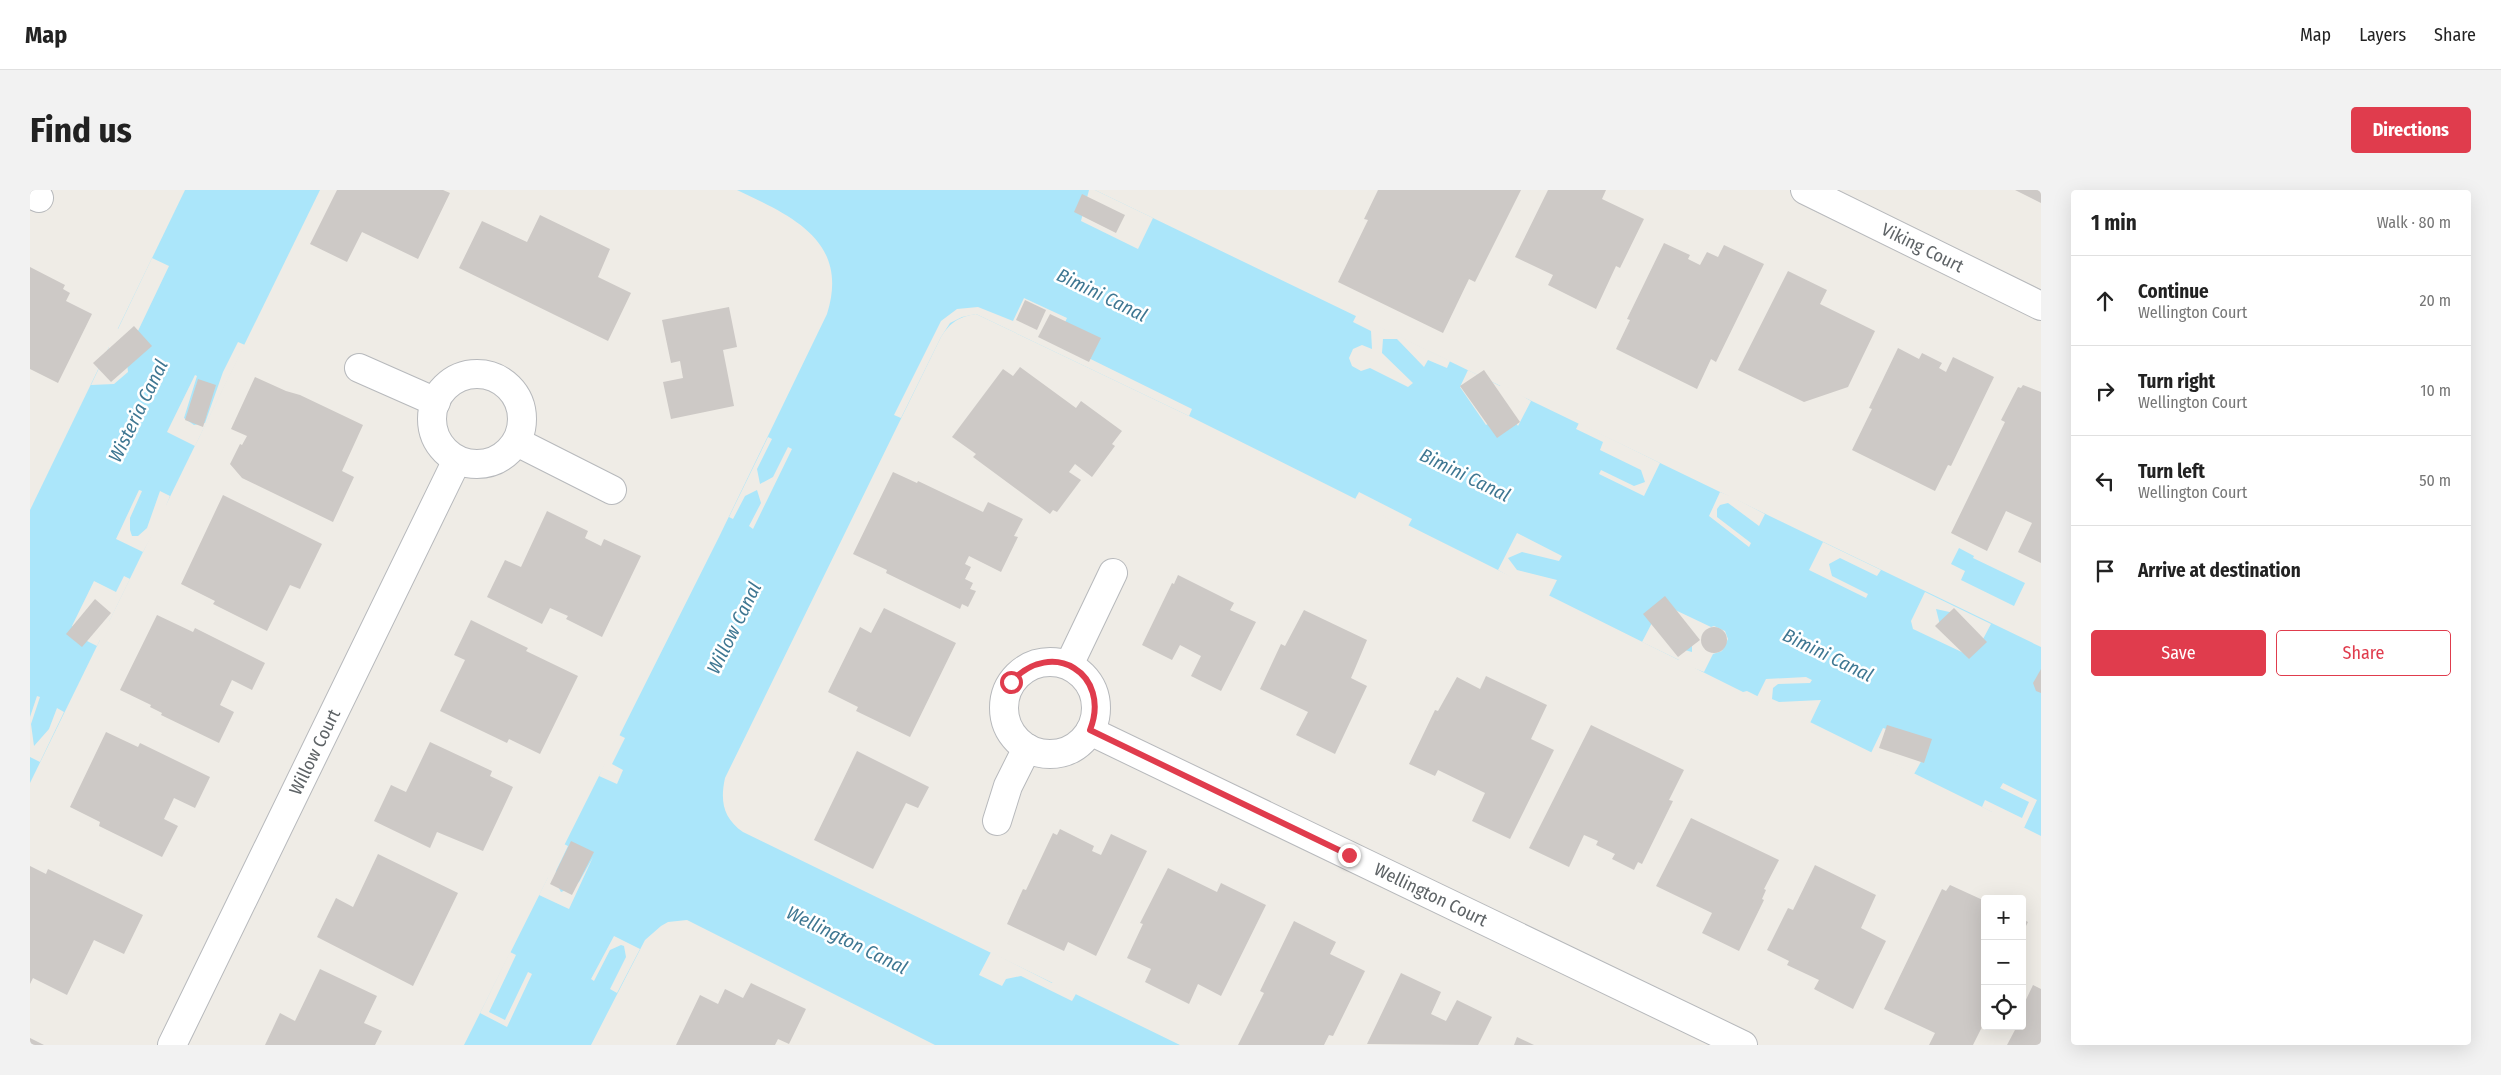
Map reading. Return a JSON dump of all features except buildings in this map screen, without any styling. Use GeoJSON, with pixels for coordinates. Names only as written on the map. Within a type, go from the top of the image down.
{"type":"FeatureCollection","features":[{"type":"Feature","properties":{"kind":"street","name":"Viking Court"},"geometry":{"type":"LineString","coordinates":[[1805,190],[2041,306]]}},
{"type":"Feature","properties":{"kind":"street"},"geometry":{"type":"LineString","coordinates":[[359,368],[436,402]]}},
{"type":"Feature","properties":{"kind":"street"},"geometry":{"type":"LineString","coordinates":[[472,374],[498,379],[510,387],[518,399],[522,412],[522,427],[517,442],[497,460],[484,464],[470,464],[457,460],[446,452],[438,441],[433,429],[432,415],[436,402],[449,384],[458,378],[472,374]]}},
{"type":"Feature","properties":{"kind":"street"},"geometry":{"type":"LineString","coordinates":[[517,442],[612,490]]}},
{"type":"Feature","properties":{"kind":"street","name":"Willow Court"},"geometry":{"type":"LineString","coordinates":[[172,1045],[457,460]]}},
{"type":"Feature","properties":{"kind":"street"},"geometry":{"type":"LineString","coordinates":[[1069,665],[1113,573]]}},
{"type":"Feature","properties":{"kind":"street"},"geometry":{"type":"LineString","coordinates":[[1053,661],[1069,665],[1082,674],[1092,687],[1096,703],[1095,719],[1090,730],[1077,745],[1062,752],[1046,754],[1027,748],[1017,740],[1008,728],[1003,712],[1004,696],[1009,686],[1022,670],[1037,663],[1053,661]]}},
{"type":"Feature","properties":{"kind":"street","name":"Wellington Court"},"geometry":{"type":"LineString","coordinates":[[1090,730],[1743,1045]]}},
{"type":"Feature","properties":{"kind":"street"},"geometry":{"type":"LineString","coordinates":[[996,821],[1008,786],[1027,748]]}},
{"type":"Feature","properties":{"kind":"water","name":"Wisteria Canal"},"geometry":{"type":"Polygon","coordinates":[[[185,190],[320,190],[30,783],[30,510],[185,190]]]}},
{"type":"Feature","properties":{"kind":"water"},"geometry":{"type":"Polygon","coordinates":[[[737,190],[1095,190],[2041,647],[2041,836],[1747,691],[1743,692],[1189,416],[976,314],[956,321],[941,337],[725,778],[723,802],[731,821],[743,832],[1180,1045],[935,1045],[687,920],[668,922],[645,940],[591,1045],[464,1045],[719,537],[827,314],[832,289],[830,267],[823,250],[811,234],[796,221],[737,190]]]}},
{"type":"Feature","properties":{"kind":"water"},"geometry":{"type":"Polygon","coordinates":[[[1959,548],[1974,556],[1973,558],[2025,583],[2014,606],[1961,580],[1965,571],[1951,564],[1959,548]]]}},
{"type":"Feature","properties":{"kind":"pier"},"geometry":{"type":"Polygon","coordinates":[[[1089,190],[1095,190],[1153,218],[1138,249],[1081,221],[1089,190]]]}},
{"type":"Feature","properties":{"kind":"pier"},"geometry":{"type":"Polygon","coordinates":[[[152,258],[169,266],[137,333],[127,363],[128,372],[114,384],[91,385],[109,347],[107,346],[116,328],[118,329],[152,258]]]}},
{"type":"Feature","properties":{"kind":"pier"},"geometry":{"type":"Polygon","coordinates":[[[1024,298],[1067,318],[1056,342],[1192,409],[1189,416],[976,314],[962,317],[950,323],[941,337],[901,418],[894,415],[941,321],[957,309],[978,307],[1013,321],[1024,298]]]}},
{"type":"Feature","properties":{"kind":"pier"},"geometry":{"type":"Polygon","coordinates":[[[1357,314],[1450,361],[1447,368],[1428,360],[1424,367],[1397,339],[1383,339],[1382,353],[1413,383],[1408,387],[1370,368],[1361,371],[1352,366],[1349,358],[1353,349],[1362,345],[1372,349],[1371,331],[1353,322],[1357,314]]]}},
{"type":"Feature","properties":{"kind":"pier"},"geometry":{"type":"Polygon","coordinates":[[[238,342],[245,345],[195,446],[167,432],[195,375],[197,376],[184,418],[194,425],[205,423],[223,372],[238,342]]]}},
{"type":"Feature","properties":{"kind":"pier"},"geometry":{"type":"Polygon","coordinates":[[[1468,370],[1500,386],[1502,384],[1531,401],[1518,426],[1494,389],[1491,422],[1486,425],[1460,387],[1468,370]]]}},
{"type":"Feature","properties":{"kind":"pier"},"geometry":{"type":"Polygon","coordinates":[[[1579,423],[1660,463],[1644,496],[1599,474],[1601,470],[1634,486],[1645,482],[1641,470],[1600,450],[1603,442],[1576,429],[1579,423]]]}},
{"type":"Feature","properties":{"kind":"pier"},"geometry":{"type":"Polygon","coordinates":[[[768,437],[772,439],[757,469],[760,484],[773,477],[788,447],[792,449],[753,529],[749,526],[761,503],[757,490],[745,496],[733,519],[729,517],[768,437]]]}},
{"type":"Feature","properties":{"kind":"pier"},"geometry":{"type":"Polygon","coordinates":[[[139,490],[142,491],[130,518],[132,536],[138,536],[147,528],[160,491],[170,496],[166,506],[168,507],[143,552],[116,539],[139,490]]]}},
{"type":"Feature","properties":{"kind":"pier"},"geometry":{"type":"Polygon","coordinates":[[[1359,492],[1412,519],[1407,528],[1354,501],[1359,492]]]}},
{"type":"Feature","properties":{"kind":"pier"},"geometry":{"type":"Polygon","coordinates":[[[1720,492],[1730,496],[1731,494],[1739,498],[1738,500],[1765,514],[1759,526],[1728,503],[1720,505],[1717,509],[1717,517],[1751,543],[1749,547],[1709,516],[1720,492]]]}},
{"type":"Feature","properties":{"kind":"pier"},"geometry":{"type":"Polygon","coordinates":[[[1517,533],[1562,556],[1559,561],[1522,552],[1508,558],[1517,570],[1557,580],[1548,598],[1498,570],[1517,533]]]}},
{"type":"Feature","properties":{"kind":"pier"},"geometry":{"type":"Polygon","coordinates":[[[1823,542],[1881,570],[1877,576],[1840,558],[1829,564],[1832,576],[1868,594],[1866,598],[1809,570],[1823,542]]]}},
{"type":"Feature","properties":{"kind":"pier"},"geometry":{"type":"Polygon","coordinates":[[[124,576],[130,579],[109,622],[111,624],[103,641],[100,640],[97,646],[85,640],[72,626],[94,581],[116,592],[124,576]]]}},
{"type":"Feature","properties":{"kind":"pier"},"geometry":{"type":"Polygon","coordinates":[[[1925,592],[1991,624],[1982,641],[1954,613],[1936,609],[1940,625],[1968,655],[1913,629],[1911,621],[1925,592]]]}},
{"type":"Feature","properties":{"kind":"pier"},"geometry":{"type":"Polygon","coordinates":[[[1671,608],[1711,627],[1714,626],[1725,631],[1728,639],[1722,651],[1713,654],[1704,672],[1678,662],[1679,660],[1642,642],[1654,619],[1677,648],[1692,652],[1692,637],[1671,608]]]}},
{"type":"Feature","properties":{"kind":"pier"},"geometry":{"type":"Polygon","coordinates":[[[1806,677],[1812,680],[1810,683],[1778,684],[1773,688],[1772,699],[1779,702],[1821,700],[1810,723],[1757,697],[1766,679],[1806,677]]]}},
{"type":"Feature","properties":{"kind":"pier"},"geometry":{"type":"Polygon","coordinates":[[[37,696],[40,697],[31,724],[34,746],[49,729],[57,708],[64,712],[40,762],[30,757],[30,717],[37,696]]]}},
{"type":"Feature","properties":{"kind":"pier"},"geometry":{"type":"Polygon","coordinates":[[[1883,728],[1917,738],[1922,760],[1914,774],[1871,753],[1883,728]]]}},
{"type":"Feature","properties":{"kind":"pier"},"geometry":{"type":"Polygon","coordinates":[[[617,734],[625,738],[612,764],[623,770],[617,784],[599,776],[617,734]]]}},
{"type":"Feature","properties":{"kind":"pier"},"geometry":{"type":"Polygon","coordinates":[[[2003,783],[2037,800],[2024,828],[1991,815],[1992,812],[1982,807],[1985,800],[2022,818],[2029,802],[2000,788],[2003,783]]]}},
{"type":"Feature","properties":{"kind":"pier"},"geometry":{"type":"Polygon","coordinates":[[[564,844],[568,846],[556,871],[555,881],[561,892],[579,882],[593,857],[569,909],[539,895],[548,877],[546,875],[564,844]]]}},
{"type":"Feature","properties":{"kind":"pier"},"geometry":{"type":"Polygon","coordinates":[[[614,936],[640,949],[617,993],[610,989],[626,957],[624,946],[621,945],[610,950],[594,981],[591,979],[614,936]]]}},
{"type":"Feature","properties":{"kind":"pier"},"geometry":{"type":"Polygon","coordinates":[[[510,952],[516,955],[489,1012],[505,1020],[528,972],[532,974],[507,1027],[480,1013],[510,952]]]}},
{"type":"Feature","properties":{"kind":"pier"},"geometry":{"type":"Polygon","coordinates":[[[991,952],[1052,983],[1054,981],[1077,992],[1072,1001],[1021,976],[1006,979],[1002,986],[979,975],[991,952]]]}},
{"type":"Feature","properties":{"kind":"route"},"geometry":{"type":"LineString","coordinates":[[1011,682],[1022,670],[1037,663],[1053,661],[1069,665],[1082,674],[1092,687],[1096,703],[1095,719],[1090,730],[1349,855]]}},
{"type":"Feature","properties":{"kind":"water label","name":"Bimini Canal"},"geometry":{"type":"Point","coordinates":[1102,295]}},
{"type":"Feature","properties":{"kind":"water label","name":"Bimini Canal"},"geometry":{"type":"Point","coordinates":[1465,475]}},
{"type":"Feature","properties":{"kind":"water label","name":"Willow Canal"},"geometry":{"type":"Point","coordinates":[734,628]}},
{"type":"Feature","properties":{"kind":"water label","name":"Bimini Canal"},"geometry":{"type":"Point","coordinates":[1828,655]}},
{"type":"Feature","properties":{"kind":"water label","name":"Wellington Canal"},"geometry":{"type":"Point","coordinates":[847,940]}}]}
